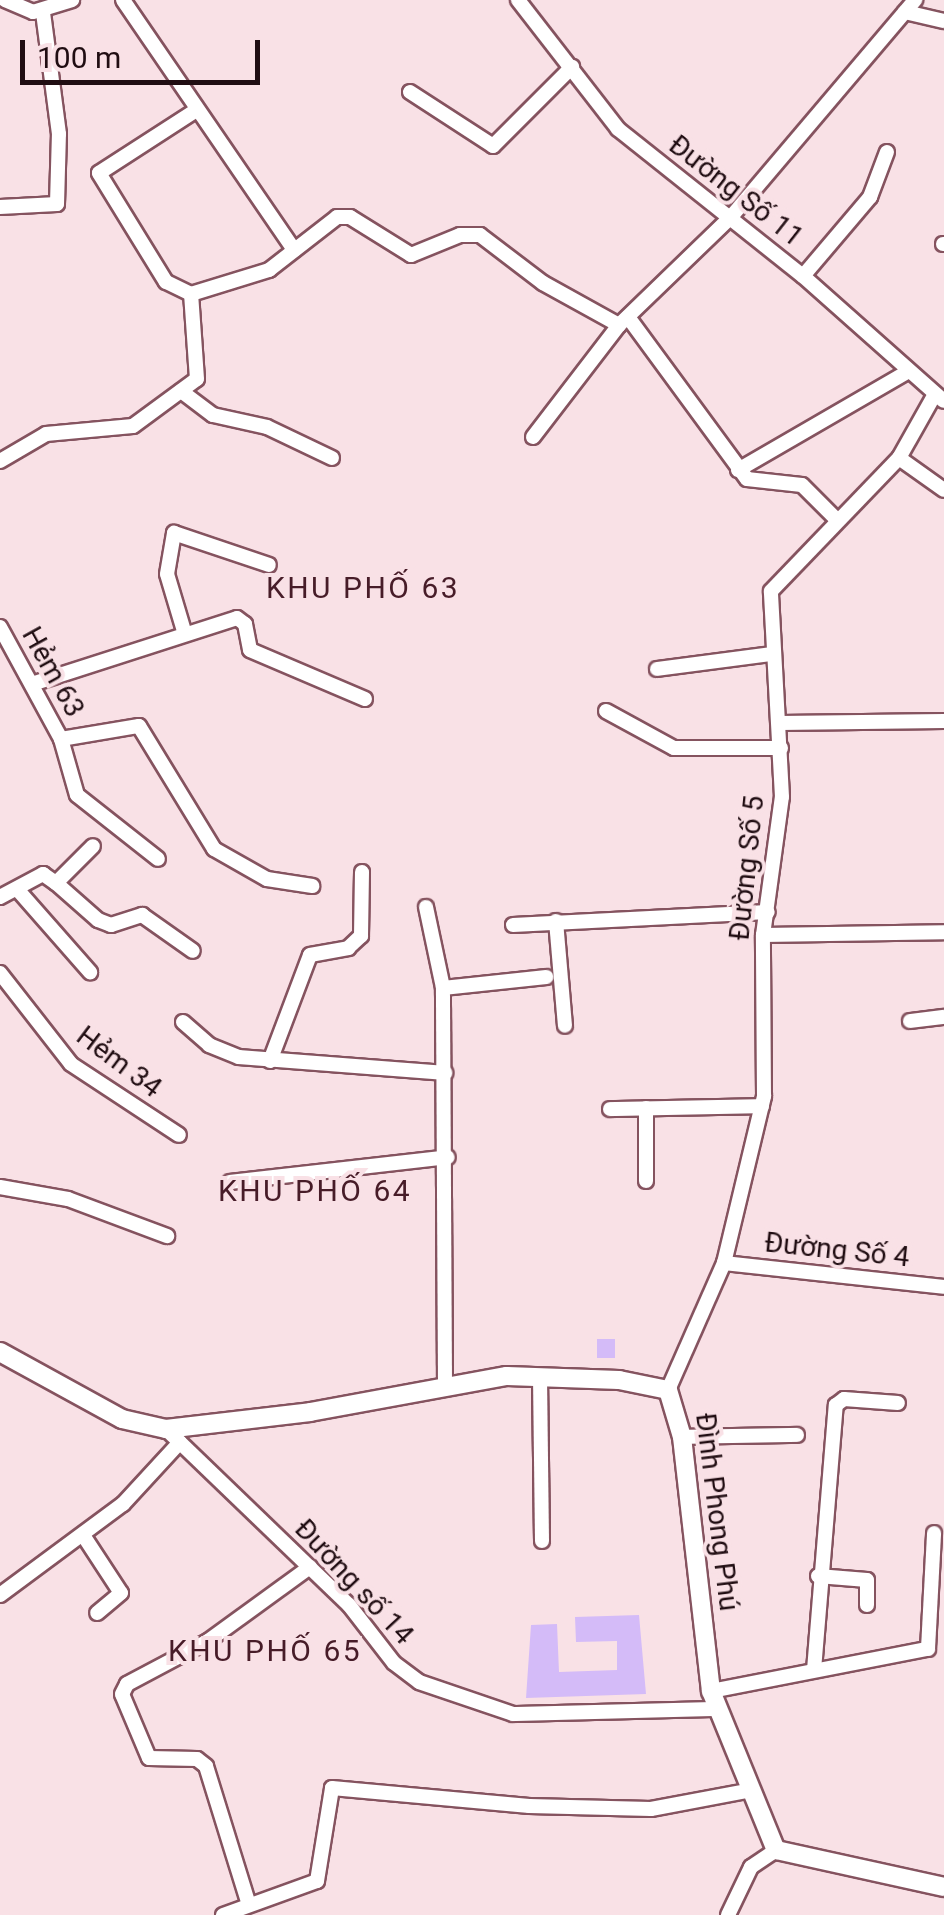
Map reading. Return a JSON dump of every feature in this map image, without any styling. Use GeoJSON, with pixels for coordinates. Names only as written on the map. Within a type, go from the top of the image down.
{"type":"FeatureCollection","features":[{"type":"Feature","properties":{"kind":"street"},"geometry":{"type":"LineString","coordinates":[[6,0],[43,12],[72,0]]}},
{"type":"Feature","properties":{"kind":"street"},"geometry":{"type":"LineString","coordinates":[[124,0],[195,111],[294,250]]}},
{"type":"Feature","properties":{"kind":"street","name":"Đường Số 11"},"geometry":{"type":"LineString","coordinates":[[518,0],[618,129],[707,205],[731,217],[803,276],[939,398]]}},
{"type":"Feature","properties":{"kind":"street"},"geometry":{"type":"LineString","coordinates":[[533,437],[624,321],[731,217],[910,6],[944,20]]}},
{"type":"Feature","properties":{"kind":"street"},"geometry":{"type":"LineString","coordinates":[[0,207],[57,204],[60,134],[43,12]]}},
{"type":"Feature","properties":{"kind":"street"},"geometry":{"type":"LineString","coordinates":[[410,92],[493,146],[572,67]]}},
{"type":"Feature","properties":{"kind":"street"},"geometry":{"type":"LineString","coordinates":[[195,111],[99,173],[166,282],[191,294],[269,270],[310,232],[350,216],[411,255],[460,236],[480,235],[542,283],[624,321],[747,479],[802,485],[837,520]]}},
{"type":"Feature","properties":{"kind":"street"},"geometry":{"type":"LineString","coordinates":[[803,276],[870,196],[887,152]]}},
{"type":"Feature","properties":{"kind":"street"},"geometry":{"type":"LineString","coordinates":[[0,461],[46,434],[133,426],[197,379],[191,294]]}},
{"type":"Feature","properties":{"kind":"street"},"geometry":{"type":"LineString","coordinates":[[738,470],[907,372]]}},
{"type":"Feature","properties":{"kind":"street"},"geometry":{"type":"LineString","coordinates":[[181,391],[212,415],[268,427],[332,458]]}},
{"type":"Feature","properties":{"kind":"street","name":"Đường Số 5"},"geometry":{"type":"LineString","coordinates":[[668,1390],[724,1263],[762,1106],[764,935],[782,810],[770,592],[899,458],[939,398]]}},
{"type":"Feature","properties":{"kind":"street"},"geometry":{"type":"LineString","coordinates":[[899,458],[944,490]]}},
{"type":"Feature","properties":{"kind":"street"},"geometry":{"type":"LineString","coordinates":[[184,632],[167,574],[174,533],[269,565]]}},
{"type":"Feature","properties":{"kind":"street"},"geometry":{"type":"LineString","coordinates":[[34,682],[184,632],[240,618],[253,652],[364,699]]}},
{"type":"Feature","properties":{"kind":"street","name":"Hẻm 63"},"geometry":{"type":"LineString","coordinates":[[0,627],[34,682],[61,739],[139,726],[214,849],[239,865],[286,885],[312,886]]}},
{"type":"Feature","properties":{"kind":"street"},"geometry":{"type":"LineString","coordinates":[[657,669],[771,654]]}},
{"type":"Feature","properties":{"kind":"street"},"geometry":{"type":"LineString","coordinates":[[606,711],[674,748],[781,748]]}},
{"type":"Feature","properties":{"kind":"street"},"geometry":{"type":"LineString","coordinates":[[780,723],[944,721]]}},
{"type":"Feature","properties":{"kind":"street"},"geometry":{"type":"LineString","coordinates":[[61,739],[77,795],[158,859]]}},
{"type":"Feature","properties":{"kind":"street"},"geometry":{"type":"LineString","coordinates":[[56,882],[93,846]]}},
{"type":"Feature","properties":{"kind":"street"},"geometry":{"type":"LineString","coordinates":[[270,1061],[310,955],[348,948],[361,936],[362,872]]}},
{"type":"Feature","properties":{"kind":"street"},"geometry":{"type":"LineString","coordinates":[[0,898],[43,874],[106,924],[142,916],[193,951]]}},
{"type":"Feature","properties":{"kind":"street"},"geometry":{"type":"LineString","coordinates":[[17,888],[90,972]]}},
{"type":"Feature","properties":{"kind":"street"},"geometry":{"type":"LineString","coordinates":[[426,907],[442,988],[448,1158],[445,1383]]}},
{"type":"Feature","properties":{"kind":"street"},"geometry":{"type":"LineString","coordinates":[[513,925],[768,912]]}},
{"type":"Feature","properties":{"kind":"street"},"geometry":{"type":"LineString","coordinates":[[556,921],[565,1026]]}},
{"type":"Feature","properties":{"kind":"street"},"geometry":{"type":"LineString","coordinates":[[764,935],[944,932]]}},
{"type":"Feature","properties":{"kind":"street","name":"Hẻm 34"},"geometry":{"type":"LineString","coordinates":[[0,973],[71,1064],[179,1135]]}},
{"type":"Feature","properties":{"kind":"street"},"geometry":{"type":"LineString","coordinates":[[442,988],[546,977]]}},
{"type":"Feature","properties":{"kind":"street"},"geometry":{"type":"LineString","coordinates":[[910,1021],[944,1017]]}},
{"type":"Feature","properties":{"kind":"street"},"geometry":{"type":"LineString","coordinates":[[183,1022],[218,1051],[270,1061],[445,1073]]}},
{"type":"Feature","properties":{"kind":"street"},"geometry":{"type":"LineString","coordinates":[[610,1109],[762,1106]]}},
{"type":"Feature","properties":{"kind":"street"},"geometry":{"type":"LineString","coordinates":[[646,1108],[646,1181]]}},
{"type":"Feature","properties":{"kind":"street"},"geometry":{"type":"LineString","coordinates":[[230,1182],[448,1158]]}},
{"type":"Feature","properties":{"kind":"street"},"geometry":{"type":"LineString","coordinates":[[0,1187],[68,1199],[167,1236]]}},
{"type":"Feature","properties":{"kind":"street","name":"Đường Số 4"},"geometry":{"type":"LineString","coordinates":[[724,1263],[944,1287]]}},
{"type":"Feature","properties":{"kind":"street","name":"Đình Phong Phú"},"geometry":{"type":"LineString","coordinates":[[0,1352],[122,1420],[166,1429],[310,1412],[445,1383],[540,1377],[668,1390],[682,1437],[714,1700],[747,1791],[776,1850]]}},
{"type":"Feature","properties":{"kind":"street"},"geometry":{"type":"LineString","coordinates":[[540,1377],[542,1541]]}},
{"type":"Feature","properties":{"kind":"street"},"geometry":{"type":"LineString","coordinates":[[814,1670],[818,1576],[836,1405],[844,1399],[898,1403]]}},
{"type":"Feature","properties":{"kind":"street","name":"Đường số 14"},"geometry":{"type":"LineString","coordinates":[[166,1429],[310,1568],[394,1663],[461,1702],[513,1714],[714,1700],[814,1670],[928,1649],[934,1533]]}},
{"type":"Feature","properties":{"kind":"street"},"geometry":{"type":"LineString","coordinates":[[682,1437],[798,1435]]}},
{"type":"Feature","properties":{"kind":"street"},"geometry":{"type":"LineString","coordinates":[[0,1594],[83,1535],[180,1442]]}},
{"type":"Feature","properties":{"kind":"street"},"geometry":{"type":"LineString","coordinates":[[83,1535],[121,1594],[98,1613]]}},
{"type":"Feature","properties":{"kind":"street"},"geometry":{"type":"LineString","coordinates":[[249,1905],[206,1766],[192,1759],[164,1764],[149,1758],[122,1694],[128,1684],[208,1641],[310,1568]]}},
{"type":"Feature","properties":{"kind":"street"},"geometry":{"type":"LineString","coordinates":[[818,1576],[867,1580],[867,1604]]}},
{"type":"Feature","properties":{"kind":"street"},"geometry":{"type":"LineString","coordinates":[[224,1915],[317,1881],[332,1788],[529,1806],[651,1808],[747,1791]]}},
{"type":"Feature","properties":{"kind":"street"},"geometry":{"type":"LineString","coordinates":[[728,1915],[751,1866],[776,1850],[944,1887]]}},
{"type":"Feature","properties":{"kind":"building"},"geometry":{"type":"Polygon","coordinates":[[[597,1339],[615,1339],[615,1358],[597,1358],[597,1339]]]}},
{"type":"Feature","properties":{"kind":"building"},"geometry":{"type":"Polygon","coordinates":[[[639,1615],[646,1694],[526,1698],[531,1625],[557,1624],[559,1672],[617,1670],[617,1641],[576,1642],[575,1617],[639,1615]]]}},
{"type":"Feature","properties":{"kind":"district","name":"KHU PHỐ 63"},"geometry":{"type":"Point","coordinates":[363,588]}},
{"type":"Feature","properties":{"kind":"district","name":"KHU PHỐ 64"},"geometry":{"type":"Point","coordinates":[315,1191]}},
{"type":"Feature","properties":{"kind":"district","name":"KHU PHỐ 65"},"geometry":{"type":"Point","coordinates":[265,1651]}}]}
